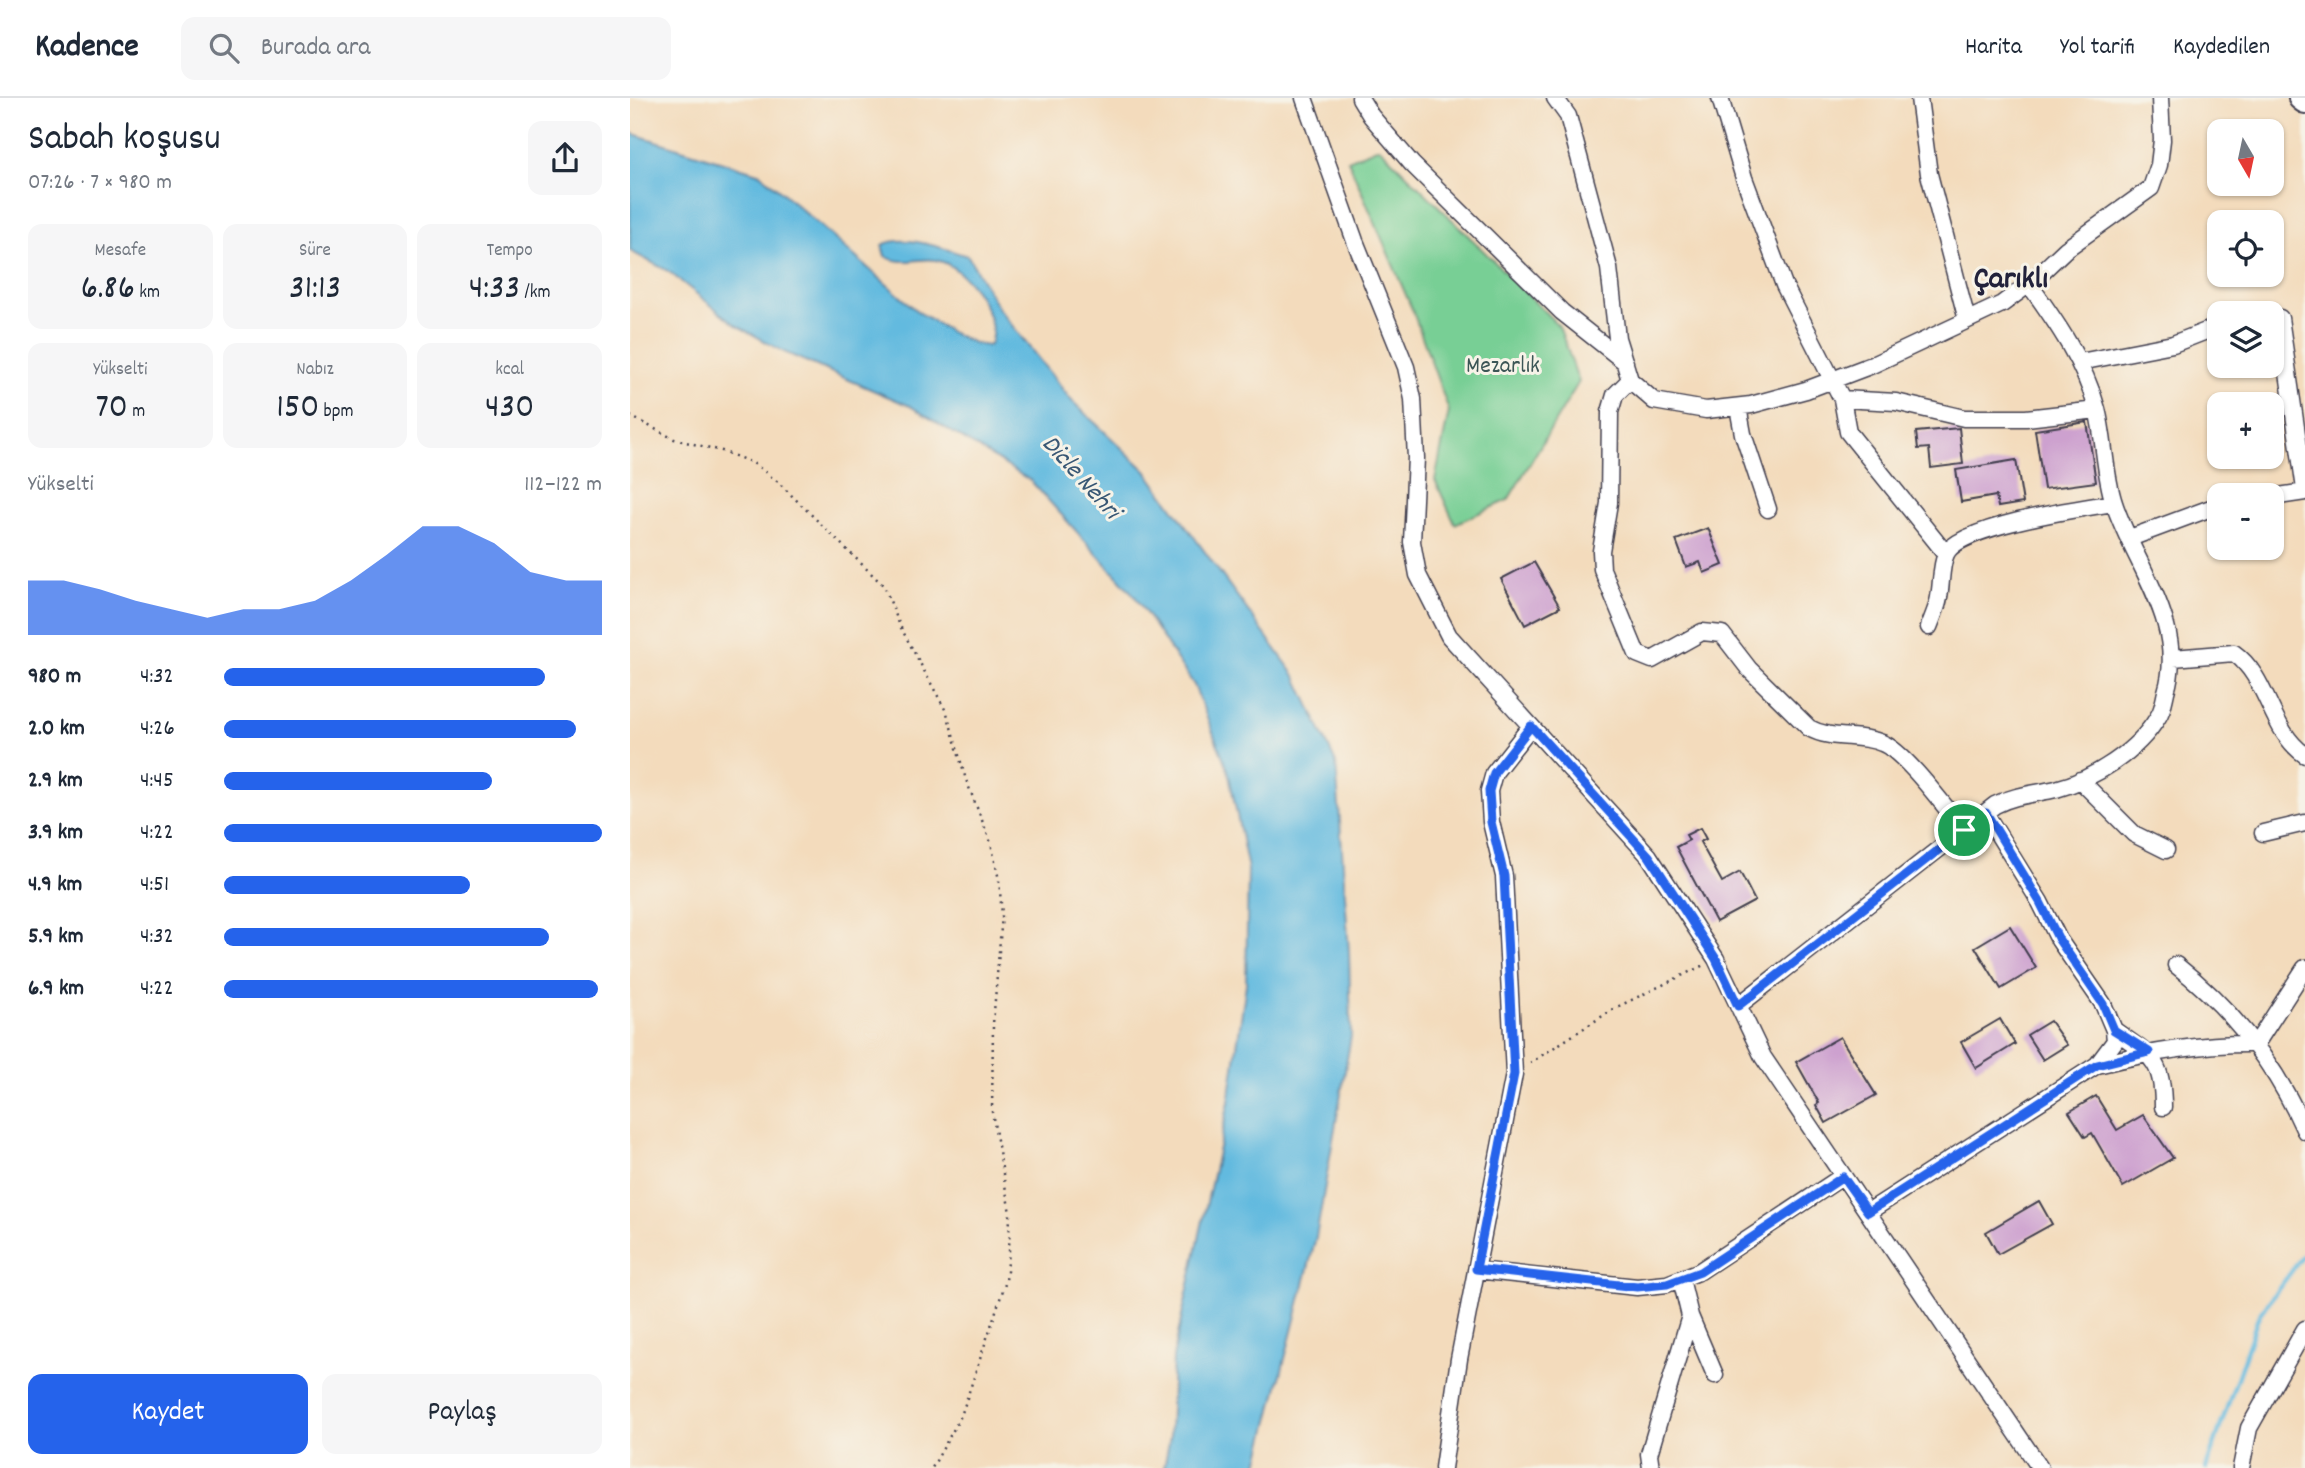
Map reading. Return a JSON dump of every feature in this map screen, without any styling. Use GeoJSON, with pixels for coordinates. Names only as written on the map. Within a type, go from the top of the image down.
{"type":"FeatureCollection","features":[{"type":"Feature","properties":{"kind":"street"},"geometry":{"type":"LineString","coordinates":[[1304,98],[1355,241],[1406,367],[1413,399],[1416,458],[1412,542],[1418,575],[1449,636],[1649,856],[1716,959],[1763,1057],[2040,1468]]}},
{"type":"Feature","properties":{"kind":"street"},"geometry":{"type":"LineString","coordinates":[[1360,98],[1371,117],[1422,173],[1562,312],[1625,362]]}},
{"type":"Feature","properties":{"kind":"street"},"geometry":{"type":"LineString","coordinates":[[1555,98],[1568,116],[1572,128],[1609,268],[1617,338],[1630,380],[1654,401],[1706,410],[1738,407],[1806,390],[2002,304],[2029,284],[2066,248],[2151,188],[2161,153],[2160,98]]}},
{"type":"Feature","properties":{"kind":"street"},"geometry":{"type":"LineString","coordinates":[[1720,98],[1744,178],[1784,285],[1842,400],[1848,432],[1946,554]]}},
{"type":"Feature","properties":{"kind":"street"},"geometry":{"type":"LineString","coordinates":[[1919,98],[1928,174],[1967,320]]}},
{"type":"Feature","properties":{"kind":"street"},"geometry":{"type":"LineString","coordinates":[[1738,1006],[1986,813],[2014,796],[2057,789],[2093,775],[2127,751],[2159,717],[2171,677],[2173,658],[2159,601],[2113,503],[2097,410],[2080,362],[2029,284]]}},
{"type":"Feature","properties":{"kind":"street"},"geometry":{"type":"LineString","coordinates":[[2080,362],[2173,344],[2207,331]]}},
{"type":"Feature","properties":{"kind":"street"},"geometry":{"type":"LineString","coordinates":[[2284,345],[2305,490],[2284,495]]}},
{"type":"Feature","properties":{"kind":"street"},"geometry":{"type":"LineString","coordinates":[[1630,380],[1615,395],[1609,412],[1609,503],[1601,551],[1602,569],[1637,654],[1652,660],[1702,632],[1722,634],[1749,669],[1809,728],[1821,734],[1885,743],[1905,761],[1964,830]]}},
{"type":"Feature","properties":{"kind":"street"},"geometry":{"type":"LineString","coordinates":[[1842,400],[1896,402],[1964,418],[2026,418],[2097,410]]}},
{"type":"Feature","properties":{"kind":"street"},"geometry":{"type":"LineString","coordinates":[[1738,407],[1743,434],[1768,509]]}},
{"type":"Feature","properties":{"kind":"street"},"geometry":{"type":"LineString","coordinates":[[1929,627],[1938,602],[1946,554],[1974,534],[2018,521],[2113,503]]}},
{"type":"Feature","properties":{"kind":"street"},"geometry":{"type":"LineString","coordinates":[[2130,538],[2207,509]]}},
{"type":"Feature","properties":{"kind":"street"},"geometry":{"type":"LineString","coordinates":[[2173,658],[2234,653],[2247,662],[2281,729],[2295,748],[2305,755]]}},
{"type":"Feature","properties":{"kind":"street"},"geometry":{"type":"LineString","coordinates":[[1443,1468],[1476,1269],[1514,1074],[1504,876],[1491,822],[1489,791],[1494,773],[1531,726]]}},
{"type":"Feature","properties":{"kind":"street"},"geometry":{"type":"LineString","coordinates":[[2080,780],[2134,834],[2166,850]]}},
{"type":"Feature","properties":{"kind":"street"},"geometry":{"type":"LineString","coordinates":[[1986,813],[2040,902],[2059,940],[2103,1004],[2114,1030],[2115,1041],[2097,1065]]}},
{"type":"Feature","properties":{"kind":"street"},"geometry":{"type":"LineString","coordinates":[[2263,833],[2305,822]]}},
{"type":"Feature","properties":{"kind":"street"},"geometry":{"type":"LineString","coordinates":[[2176,965],[2212,993],[2256,1044],[2295,1108],[2305,1131]]}},
{"type":"Feature","properties":{"kind":"street"},"geometry":{"type":"LineString","coordinates":[[2256,1044],[2305,968]]}},
{"type":"Feature","properties":{"kind":"street"},"geometry":{"type":"LineString","coordinates":[[2114,1030],[2149,1052],[2158,1069],[2163,1107]]}},
{"type":"Feature","properties":{"kind":"street"},"geometry":{"type":"LineString","coordinates":[[1868,1212],[2097,1065],[2149,1052],[2256,1044]]}},
{"type":"Feature","properties":{"kind":"street"},"geometry":{"type":"LineString","coordinates":[[1476,1269],[1637,1287],[1667,1284],[1700,1272],[1843,1177]]}},
{"type":"Feature","properties":{"kind":"street"},"geometry":{"type":"LineString","coordinates":[[1681,1279],[1690,1317],[1715,1375]]}},
{"type":"Feature","properties":{"kind":"street"},"geometry":{"type":"LineString","coordinates":[[1651,1468],[1649,1454],[1690,1317]]}},
{"type":"Feature","properties":{"kind":"street"},"geometry":{"type":"LineString","coordinates":[[2241,1468],[2249,1428],[2305,1329]]}},
{"type":"Feature","properties":{"kind":"path"},"geometry":{"type":"LineString","coordinates":[[630,416],[674,439],[722,451],[753,463],[778,482],[884,586],[900,626],[947,713],[966,780],[991,843],[999,880],[1002,915],[993,1024],[992,1112],[1010,1213],[1008,1262],[1006,1281],[961,1416],[932,1468]]}},
{"type":"Feature","properties":{"kind":"path"},"geometry":{"type":"LineString","coordinates":[[1514,1074],[1615,1008],[1716,959]]}},
{"type":"Feature","properties":{"kind":"green space","name":"Mezarlık"},"geometry":{"type":"Polygon","coordinates":[[[1379,147],[1559,326],[1579,382],[1508,500],[1455,524],[1435,480],[1449,411],[1412,309],[1348,160],[1379,147]]]}},
{"type":"Feature","properties":{"kind":"water","name":"Dicle Nehri"},"geometry":{"type":"Polygon","coordinates":[[[630,133],[761,174],[917,311],[954,334],[976,344],[989,346],[992,336],[987,311],[962,275],[936,260],[892,259],[885,256],[882,245],[913,241],[968,256],[999,309],[1072,401],[1146,471],[1296,677],[1336,763],[1349,952],[1351,1036],[1316,1237],[1257,1468],[1164,1468],[1170,1437],[1173,1357],[1229,1102],[1246,984],[1248,869],[1228,770],[1194,685],[1134,595],[1031,481],[910,406],[784,352],[736,325],[668,271],[630,251],[630,133]]]}},
{"type":"Feature","properties":{"kind":"building"},"geometry":{"type":"Polygon","coordinates":[[[2087,422],[2096,482],[2044,489],[2035,430],[2087,422]]]}},
{"type":"Feature","properties":{"kind":"building"},"geometry":{"type":"Polygon","coordinates":[[[1959,428],[1963,464],[1931,468],[1929,448],[1918,449],[1916,432],[1959,428]]]}},
{"type":"Feature","properties":{"kind":"building"},"geometry":{"type":"Polygon","coordinates":[[[2016,460],[2023,503],[1998,507],[1996,496],[1961,502],[1956,470],[2016,460]]]}},
{"type":"Feature","properties":{"kind":"building"},"geometry":{"type":"Polygon","coordinates":[[[1708,528],[1723,565],[1704,573],[1700,562],[1686,567],[1676,540],[1708,528]]]}},
{"type":"Feature","properties":{"kind":"building"},"geometry":{"type":"Polygon","coordinates":[[[1534,562],[1560,607],[1525,625],[1501,579],[1534,562]]]}},
{"type":"Feature","properties":{"kind":"building"},"geometry":{"type":"Polygon","coordinates":[[[1700,828],[1706,839],[1700,842],[1722,882],[1740,872],[1755,901],[1716,922],[1676,847],[1689,840],[1686,835],[1700,828]]]}},
{"type":"Feature","properties":{"kind":"building"},"geometry":{"type":"Polygon","coordinates":[[[2010,926],[2036,968],[2001,989],[1975,947],[2010,926]]]}},
{"type":"Feature","properties":{"kind":"building"},"geometry":{"type":"Polygon","coordinates":[[[2000,1019],[2015,1044],[1976,1068],[1961,1042],[2000,1019]]]}},
{"type":"Feature","properties":{"kind":"building"},"geometry":{"type":"Polygon","coordinates":[[[2050,1021],[2067,1045],[2043,1060],[2027,1035],[2050,1021]]]}},
{"type":"Feature","properties":{"kind":"building"},"geometry":{"type":"Polygon","coordinates":[[[1840,1037],[1876,1095],[1826,1123],[1816,1105],[1819,1103],[1796,1062],[1840,1037]]]}},
{"type":"Feature","properties":{"kind":"building"},"geometry":{"type":"Polygon","coordinates":[[[2096,1096],[2117,1130],[2143,1115],[2173,1158],[2123,1187],[2092,1133],[2085,1137],[2069,1112],[2096,1096]]]}},
{"type":"Feature","properties":{"kind":"building"},"geometry":{"type":"Polygon","coordinates":[[[2039,1201],[2052,1224],[1998,1254],[1986,1232],[2039,1201]]]}},
{"type":"Feature","properties":{"kind":"waterway"},"geometry":{"type":"LineString","coordinates":[[2206,1468],[2259,1315],[2305,1253]]}},
{"type":"Feature","properties":{"kind":"district","name":"Çarıklı"},"geometry":{"type":"Point","coordinates":[2011,281]}},
{"type":"Feature","properties":{"kind":"route"},"geometry":{"type":"LineString","coordinates":[[1531,726],[1649,856],[1716,959],[1738,1006],[1881,891],[1964,830],[1986,813],[2040,902],[2059,940],[2103,1004],[2114,1030],[2149,1052],[2097,1065],[1868,1212],[1843,1177],[1700,1272],[1667,1284],[1637,1287],[1476,1269],[1514,1074],[1504,876],[1491,822],[1489,791],[1494,773],[1531,726]]}}]}
